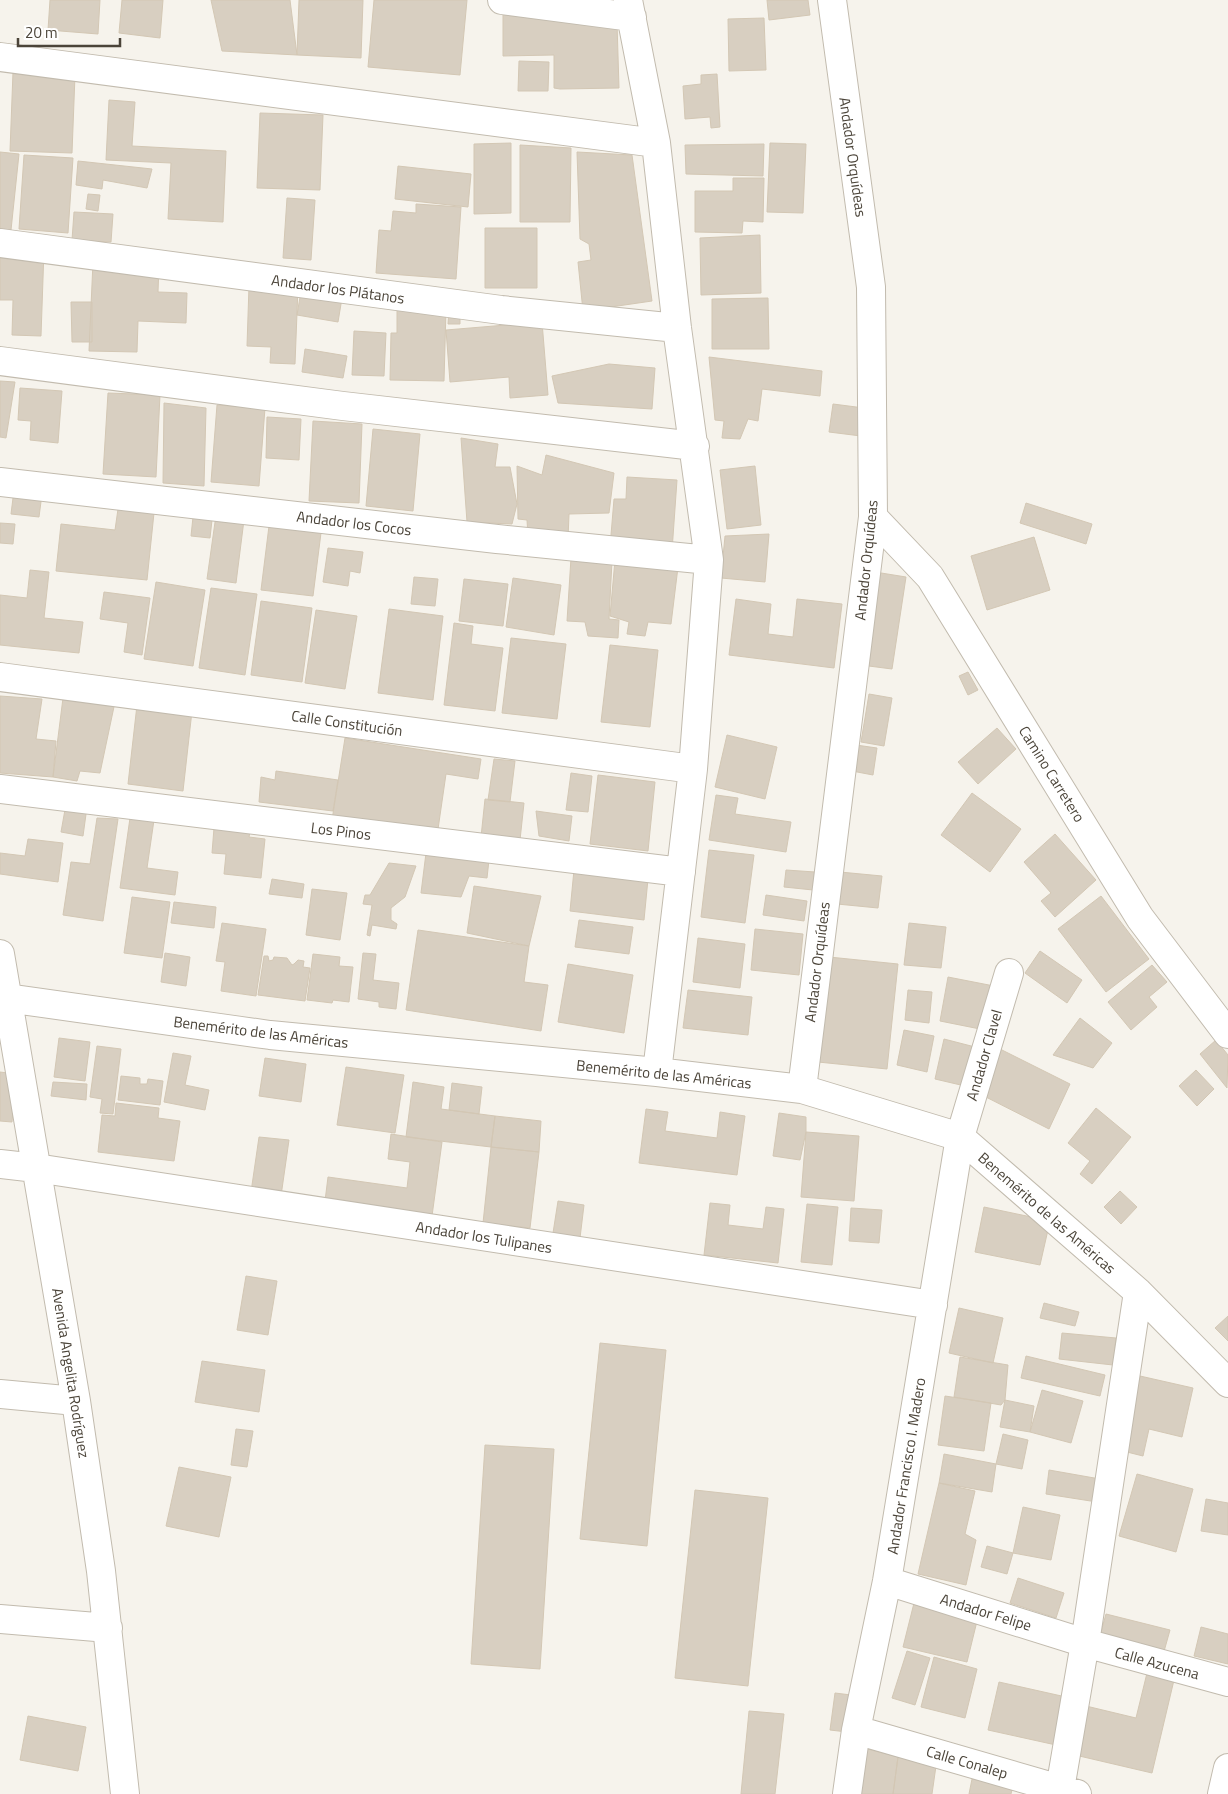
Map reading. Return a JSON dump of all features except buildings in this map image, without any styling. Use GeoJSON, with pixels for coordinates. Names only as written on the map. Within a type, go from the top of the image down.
{"type":"FeatureCollection","features":[{"type":"Feature","properties":{"kind":"street"},"geometry":{"type":"LineString","coordinates":[[502,0],[630,8],[656,143],[677,328],[695,446],[709,560],[693,769],[657,1072]]}},
{"type":"Feature","properties":{"kind":"street","name":"Andador Orquídeas"},"geometry":{"type":"LineString","coordinates":[[802,1089],[873,517],[871,287],[832,0]]}},
{"type":"Feature","properties":{"kind":"street"},"geometry":{"type":"LineString","coordinates":[[0,57],[656,143]]}},
{"type":"Feature","properties":{"kind":"street","name":"Andador los Plátanos"},"geometry":{"type":"LineString","coordinates":[[0,243],[501,310],[677,328]]}},
{"type":"Feature","properties":{"kind":"street"},"geometry":{"type":"LineString","coordinates":[[0,361],[343,406],[695,446]]}},
{"type":"Feature","properties":{"kind":"street","name":"Andador los Cocos"},"geometry":{"type":"LineString","coordinates":[[0,482],[497,539],[709,560]]}},
{"type":"Feature","properties":{"kind":"street","name":"Camino Carretero"},"geometry":{"type":"LineString","coordinates":[[873,517],[930,577],[1140,918],[1228,1034]]}},
{"type":"Feature","properties":{"kind":"street","name":"Calle Constitución"},"geometry":{"type":"LineString","coordinates":[[0,677],[693,769]]}},
{"type":"Feature","properties":{"kind":"street","name":"Los Pinos"},"geometry":{"type":"LineString","coordinates":[[0,789],[681,872]]}},
{"type":"Feature","properties":{"kind":"street","name":"Avenida Angelita Rodríguez"},"geometry":{"type":"LineString","coordinates":[[0,954],[4,998],[36,1168],[76,1401],[101,1571],[125,1794]]}},
{"type":"Feature","properties":{"kind":"street","name":"Andador Clavel"},"geometry":{"type":"LineString","coordinates":[[960,1137],[1009,973]]}},
{"type":"Feature","properties":{"kind":"street","name":"Benemérito de las Américas"},"geometry":{"type":"LineString","coordinates":[[4,998],[270,1035],[657,1072],[802,1089],[960,1137],[1138,1292],[1228,1383]]}},
{"type":"Feature","properties":{"kind":"street","name":"Andador Francisco I. Madero"},"geometry":{"type":"LineString","coordinates":[[847,1794],[856,1730],[887,1581],[960,1137]]}},
{"type":"Feature","properties":{"kind":"street","name":"Andador los Tulipanes"},"geometry":{"type":"LineString","coordinates":[[0,1164],[933,1305]]}},
{"type":"Feature","properties":{"kind":"street"},"geometry":{"type":"LineString","coordinates":[[1069,1791],[1085,1643],[1138,1292]]}},
{"type":"Feature","properties":{"kind":"street"},"geometry":{"type":"LineString","coordinates":[[0,1394],[76,1401]]}},
{"type":"Feature","properties":{"kind":"street","name":"Andador Felipe"},"geometry":{"type":"LineString","coordinates":[[887,1581],[1085,1643]]}},
{"type":"Feature","properties":{"kind":"street"},"geometry":{"type":"LineString","coordinates":[[0,1619],[108,1628]]}},
{"type":"Feature","properties":{"kind":"street","name":"Calle Azucena"},"geometry":{"type":"LineString","coordinates":[[1085,1643],[1228,1682]]}},
{"type":"Feature","properties":{"kind":"street","name":"Calle Conalep"},"geometry":{"type":"LineString","coordinates":[[856,1730],[1027,1787],[1069,1791]]}},
{"type":"Feature","properties":{"kind":"street"},"geometry":{"type":"LineString","coordinates":[[1222,1794],[1228,1768]]}}]}
